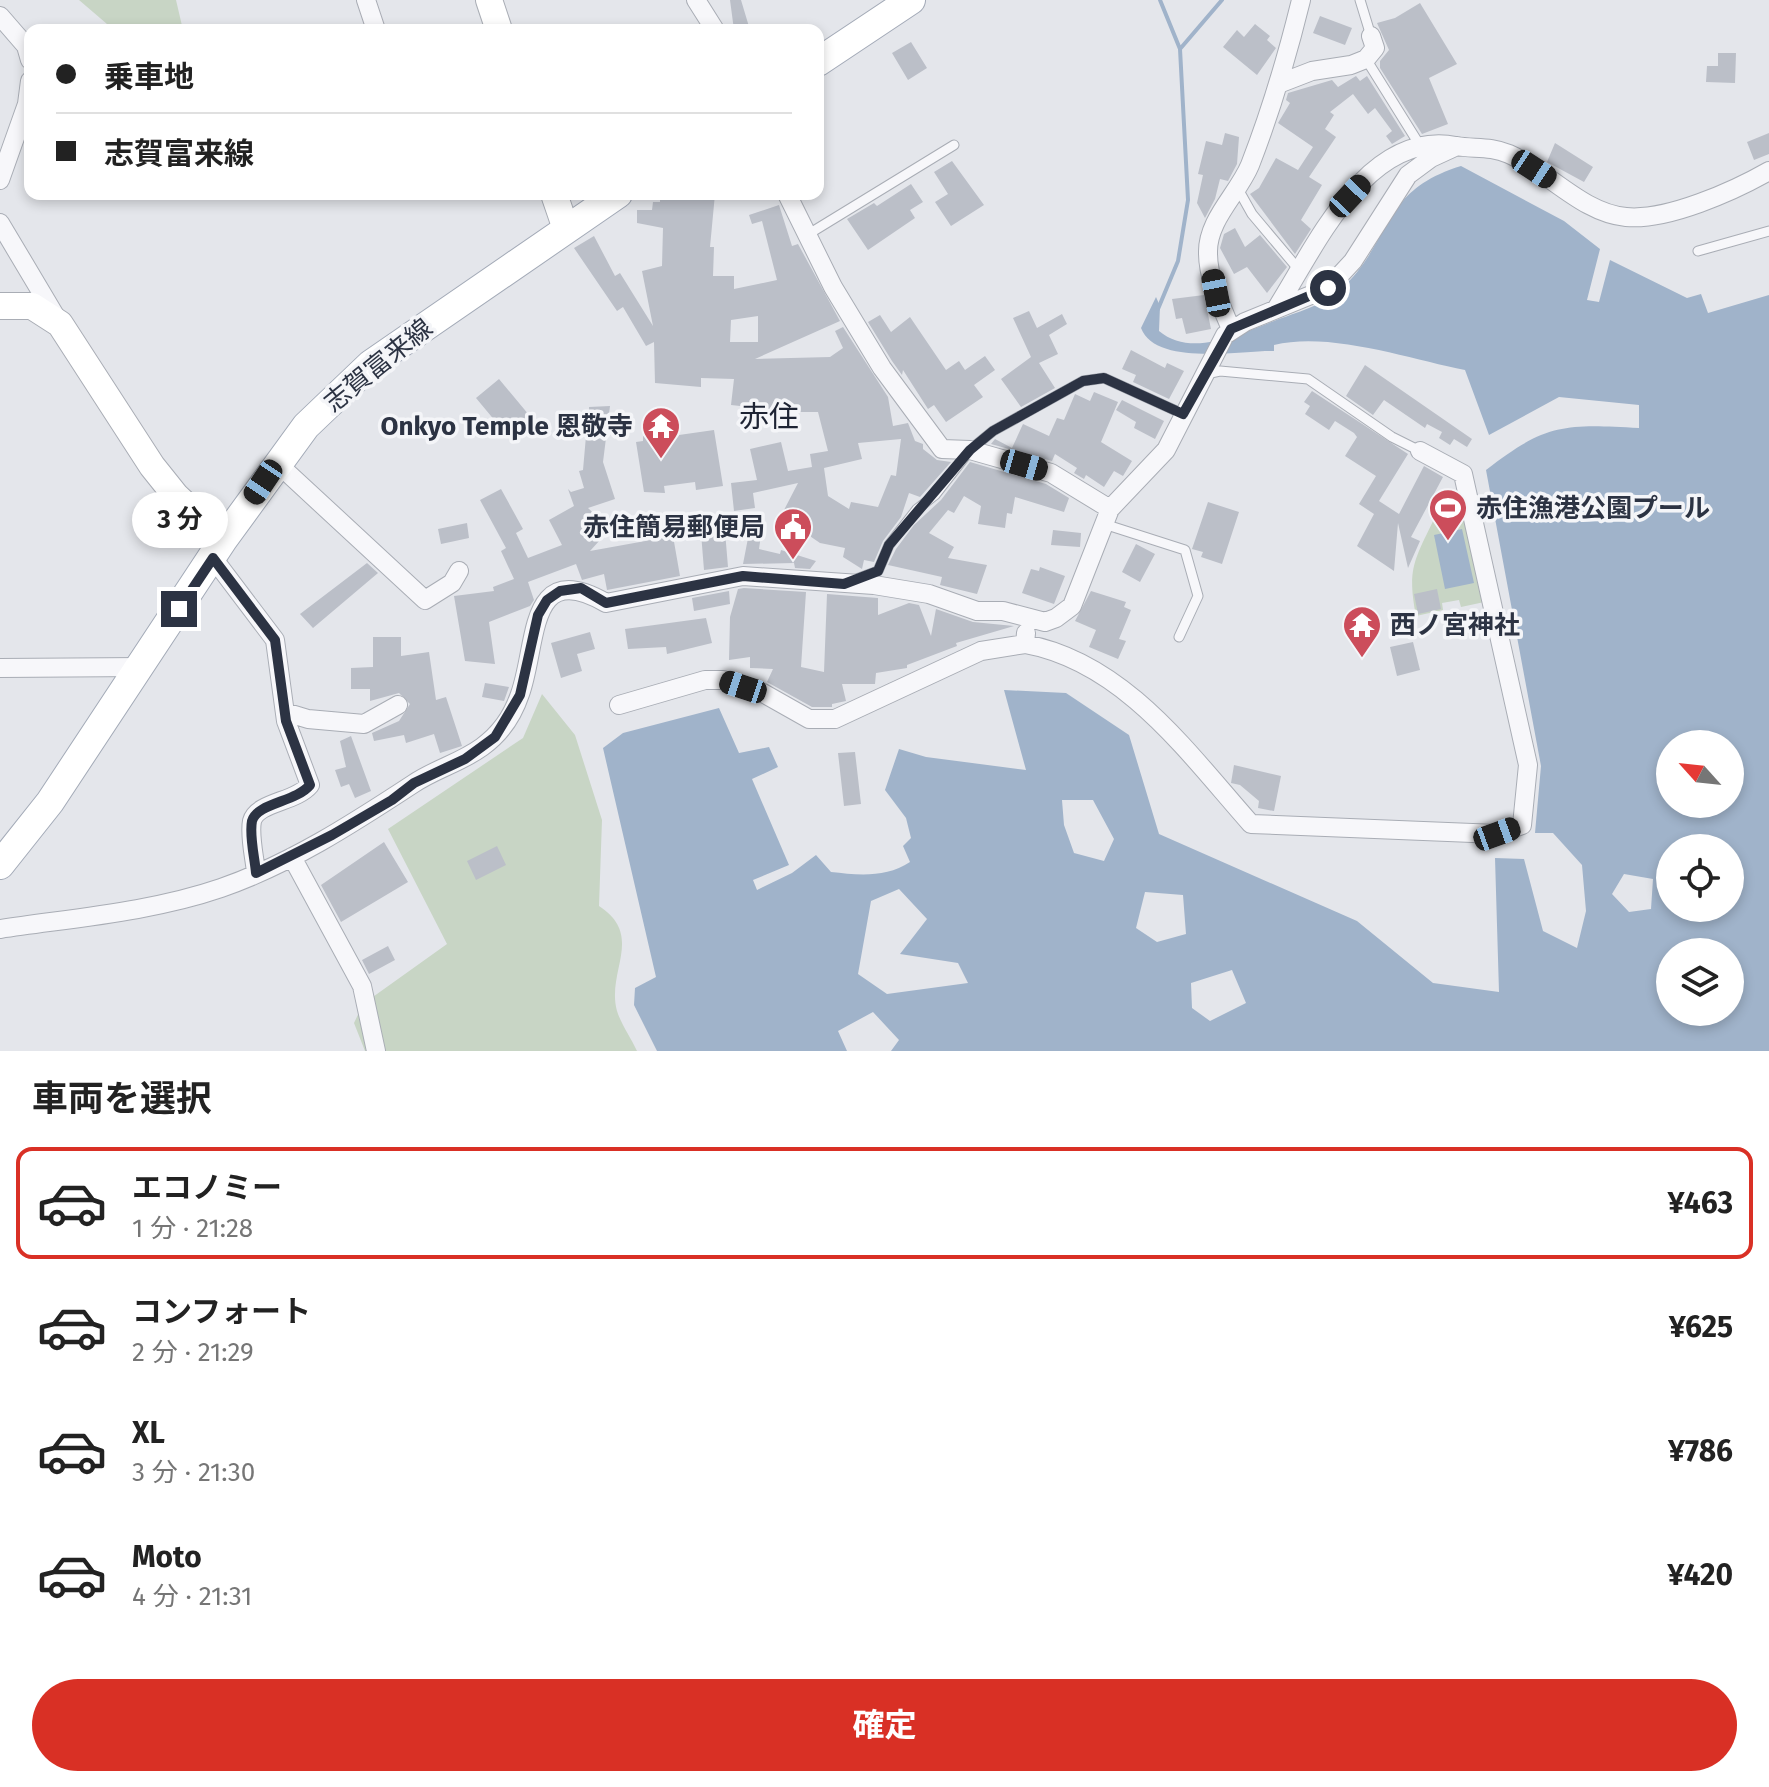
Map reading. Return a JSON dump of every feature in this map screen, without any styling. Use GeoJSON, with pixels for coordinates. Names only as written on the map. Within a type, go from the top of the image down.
{"type":"FeatureCollection","features":[{"type":"Feature","properties":{"kind":"main road"},"geometry":{"type":"LineString","coordinates":[[824,58],[911,0]]}},
{"type":"Feature","properties":{"kind":"main road","name":"志賀富来線"},"geometry":{"type":"LineString","coordinates":[[0,865],[50,802],[277,463],[329,402],[371,364],[609,200]]}},
{"type":"Feature","properties":{"kind":"street"},"geometry":{"type":"LineString","coordinates":[[366,0],[374,24]]}},
{"type":"Feature","properties":{"kind":"street"},"geometry":{"type":"LineString","coordinates":[[489,0],[497,24]]}},
{"type":"Feature","properties":{"kind":"street"},"geometry":{"type":"LineString","coordinates":[[696,0],[711,24]]}},
{"type":"Feature","properties":{"kind":"street"},"geometry":{"type":"LineString","coordinates":[[1228,332],[1208,252],[1212,227],[1238,189],[1281,83],[1301,0]]}},
{"type":"Feature","properties":{"kind":"street"},"geometry":{"type":"LineString","coordinates":[[0,16],[24,44]]}},
{"type":"Feature","properties":{"kind":"street"},"geometry":{"type":"LineString","coordinates":[[1281,83],[1312,71],[1366,59],[1375,48],[1371,36]]}},
{"type":"Feature","properties":{"kind":"street"},"geometry":{"type":"LineString","coordinates":[[0,180],[24,112]]}},
{"type":"Feature","properties":{"kind":"street"},"geometry":{"type":"LineString","coordinates":[[1276,309],[1334,213],[1390,157],[1419,144],[1444,142],[1457,146],[1483,146],[1510,154],[1584,201],[1624,217],[1652,216],[1681,208],[1769,171]]}},
{"type":"Feature","properties":{"kind":"street"},"geometry":{"type":"LineString","coordinates":[[0,929],[147,907],[219,888],[292,857],[392,800],[414,783],[465,759],[495,737],[520,695],[538,615],[547,600],[560,591],[581,588],[606,603],[743,576],[874,585],[929,594],[977,611],[1003,611],[1045,622],[1072,606],[1107,516],[1166,450],[1228,332],[1328,288],[1353,261],[1408,175],[1431,158],[1457,146]]}},
{"type":"Feature","properties":{"kind":"street"},"geometry":{"type":"LineString","coordinates":[[556,200],[566,229]]}},
{"type":"Feature","properties":{"kind":"street"},"geometry":{"type":"LineString","coordinates":[[790,200],[833,287],[882,368],[942,449],[970,450],[1051,473],[1107,516]]}},
{"type":"Feature","properties":{"kind":"street"},"geometry":{"type":"LineString","coordinates":[[0,223],[60,324],[152,466],[218,549],[275,640],[285,712],[310,785],[302,795],[259,810],[252,822],[256,873]]}},
{"type":"Feature","properties":{"kind":"street"},"geometry":{"type":"LineString","coordinates":[[0,306],[32,306],[60,324]]}},
{"type":"Feature","properties":{"kind":"street"},"geometry":{"type":"LineString","coordinates":[[619,705],[705,680],[723,680],[763,693],[809,719],[835,719],[981,651],[1025,644],[1058,650],[1115,682],[1186,750],[1251,824],[1497,834],[1522,825],[1528,765],[1463,474],[1420,451]]}},
{"type":"Feature","properties":{"kind":"street"},"geometry":{"type":"LineString","coordinates":[[277,463],[425,600],[452,583],[459,571]]}},
{"type":"Feature","properties":{"kind":"street"},"geometry":{"type":"LineString","coordinates":[[1025,644],[1028,620]]}},
{"type":"Feature","properties":{"kind":"street"},"geometry":{"type":"LineString","coordinates":[[0,668],[142,667]]}},
{"type":"Feature","properties":{"kind":"street"},"geometry":{"type":"LineString","coordinates":[[285,712],[308,719],[364,724],[398,705]]}},
{"type":"Feature","properties":{"kind":"street"},"geometry":{"type":"LineString","coordinates":[[292,857],[362,986],[376,1051]]}},
{"type":"Feature","properties":{"kind":"lane"},"geometry":{"type":"LineString","coordinates":[[1360,0],[1371,36]]}},
{"type":"Feature","properties":{"kind":"lane"},"geometry":{"type":"LineString","coordinates":[[1366,59],[1419,144]]}},
{"type":"Feature","properties":{"kind":"lane"},"geometry":{"type":"LineString","coordinates":[[807,235],[954,145]]}},
{"type":"Feature","properties":{"kind":"lane"},"geometry":{"type":"LineString","coordinates":[[1238,189],[1252,214],[1300,271]]}},
{"type":"Feature","properties":{"kind":"lane"},"geometry":{"type":"LineString","coordinates":[[1698,251],[1769,231]]}},
{"type":"Feature","properties":{"kind":"lane"},"geometry":{"type":"LineString","coordinates":[[1206,371],[1308,379],[1392,437],[1420,451]]}},
{"type":"Feature","properties":{"kind":"lane"},"geometry":{"type":"LineString","coordinates":[[844,584],[878,571],[889,545],[970,450],[993,431],[1083,381],[1104,378],[1183,414]]}},
{"type":"Feature","properties":{"kind":"lane"},"geometry":{"type":"LineString","coordinates":[[1107,516],[1185,550],[1198,596],[1179,637]]}},
{"type":"Feature","properties":{"kind":"green space"},"geometry":{"type":"Polygon","coordinates":[[[79,0],[176,0],[182,24],[107,24],[79,0]]]}},
{"type":"Feature","properties":{"kind":"green space","name":"赤住漁港公園プール"},"geometry":{"type":"Polygon","coordinates":[[[1466,512],[1489,601],[1461,607],[1459,600],[1442,603],[1443,610],[1416,616],[1412,576],[1427,533],[1434,519],[1466,512]]]}},
{"type":"Feature","properties":{"kind":"green space"},"geometry":{"type":"Polygon","coordinates":[[[542,694],[575,735],[602,820],[599,906],[613,917],[620,929],[622,942],[615,996],[617,1011],[637,1051],[365,1051],[354,1023],[363,1004],[447,944],[388,829],[523,738],[542,694]]]}},
{"type":"Feature","properties":{"kind":"water"},"geometry":{"type":"Polygon","coordinates":[[[1461,166],[1564,221],[1600,249],[1587,300],[1599,302],[1610,260],[1687,298],[1701,294],[1708,313],[1769,295],[1769,1051],[891,1051],[899,1040],[873,1012],[838,1031],[847,1051],[657,1051],[634,1005],[635,988],[656,977],[603,748],[623,733],[719,708],[739,753],[769,747],[778,767],[752,779],[789,865],[753,880],[757,890],[792,873],[816,855],[831,872],[851,874],[882,873],[910,862],[903,846],[911,838],[906,818],[885,790],[899,749],[926,757],[1026,770],[1004,690],[1066,693],[1129,735],[1159,834],[1357,921],[1433,983],[1499,992],[1495,858],[1524,859],[1543,931],[1577,948],[1586,911],[1582,865],[1553,833],[1535,833],[1541,766],[1486,470],[1525,443],[1557,430],[1592,426],[1639,428],[1639,405],[1559,397],[1489,435],[1465,370],[1370,348],[1319,341],[1274,345],[1274,351],[1222,354],[1181,352],[1164,348],[1150,340],[1141,328],[1156,297],[1160,306],[1159,331],[1186,343],[1231,337],[1318,304],[1334,295],[1358,271],[1390,219],[1415,189],[1461,166]],[[1062,800],[1064,825],[1074,853],[1104,861],[1114,839],[1093,800],[1062,800]],[[1624,874],[1612,894],[1629,912],[1651,909],[1653,879],[1624,874]],[[899,889],[871,901],[858,974],[887,994],[968,983],[958,963],[900,954],[927,919],[899,889]],[[1145,892],[1136,928],[1157,942],[1186,934],[1183,895],[1145,892]],[[1232,970],[1191,983],[1192,1008],[1210,1021],[1246,1003],[1232,970]]]}},
{"type":"Feature","properties":{"kind":"water"},"geometry":{"type":"Polygon","coordinates":[[[1462,529],[1474,583],[1445,589],[1434,535],[1462,529]]]}},
{"type":"Feature","properties":{"kind":"building"},"geometry":{"type":"Polygon","coordinates":[[[730,0],[741,0],[748,24],[733,24],[730,0]]]}},
{"type":"Feature","properties":{"kind":"building"},"geometry":{"type":"Polygon","coordinates":[[[1420,3],[1457,64],[1429,78],[1448,124],[1422,134],[1380,68],[1380,61],[1389,50],[1377,23],[1395,18],[1420,3]]]}},
{"type":"Feature","properties":{"kind":"building"},"geometry":{"type":"Polygon","coordinates":[[[1320,16],[1352,28],[1345,45],[1313,33],[1320,16]]]}},
{"type":"Feature","properties":{"kind":"building"},"geometry":{"type":"Polygon","coordinates":[[[1255,24],[1270,36],[1267,40],[1276,48],[1257,75],[1223,47],[1237,30],[1244,37],[1255,24]]]}},
{"type":"Feature","properties":{"kind":"building"},"geometry":{"type":"Polygon","coordinates":[[[911,42],[927,68],[908,80],[892,53],[911,42]]]}},
{"type":"Feature","properties":{"kind":"building"},"geometry":{"type":"Polygon","coordinates":[[[1718,53],[1736,53],[1735,83],[1706,82],[1707,66],[1718,66],[1718,53]]]}},
{"type":"Feature","properties":{"kind":"building"},"geometry":{"type":"Polygon","coordinates":[[[1356,76],[1360,81],[1367,76],[1405,136],[1392,144],[1386,136],[1392,131],[1375,108],[1368,114],[1353,94],[1330,112],[1334,115],[1325,129],[1336,137],[1309,177],[1322,185],[1301,220],[1311,229],[1295,254],[1250,194],[1259,188],[1276,158],[1298,170],[1313,147],[1278,123],[1290,103],[1286,100],[1288,93],[1332,80],[1338,87],[1356,76]]]}},
{"type":"Feature","properties":{"kind":"building"},"geometry":{"type":"Polygon","coordinates":[[[1225,133],[1239,137],[1237,164],[1228,181],[1220,179],[1215,199],[1205,218],[1197,203],[1203,175],[1198,174],[1206,141],[1222,145],[1225,133]]]}},
{"type":"Feature","properties":{"kind":"building"},"geometry":{"type":"Polygon","coordinates":[[[1769,133],[1769,154],[1754,160],[1747,142],[1769,133]]]}},
{"type":"Feature","properties":{"kind":"building"},"geometry":{"type":"Polygon","coordinates":[[[1555,143],[1593,167],[1584,182],[1547,162],[1555,143]]]}},
{"type":"Feature","properties":{"kind":"building"},"geometry":{"type":"Polygon","coordinates":[[[952,161],[984,205],[951,226],[935,202],[948,194],[934,172],[952,161]]]}},
{"type":"Feature","properties":{"kind":"building"},"geometry":{"type":"Polygon","coordinates":[[[911,184],[923,202],[910,210],[915,218],[868,250],[847,219],[874,203],[877,206],[911,184]]]}},
{"type":"Feature","properties":{"kind":"building"},"geometry":{"type":"Polygon","coordinates":[[[714,200],[710,247],[714,247],[713,276],[734,276],[734,289],[777,280],[762,221],[752,224],[749,215],[779,205],[792,246],[798,244],[840,321],[755,359],[830,357],[843,348],[835,331],[843,327],[888,397],[893,426],[908,423],[915,441],[923,444],[923,449],[937,460],[951,462],[920,497],[909,493],[901,517],[883,541],[874,562],[864,560],[862,569],[843,557],[845,548],[820,543],[801,530],[806,521],[784,510],[798,483],[753,493],[755,508],[734,511],[731,483],[757,480],[750,449],[781,442],[788,471],[812,467],[810,454],[828,451],[818,412],[758,412],[758,408],[731,405],[734,379],[701,378],[701,387],[655,383],[654,342],[646,346],[623,307],[617,311],[574,248],[594,236],[615,276],[620,273],[653,326],[642,271],[662,266],[663,228],[637,223],[637,210],[652,210],[653,202],[714,200]],[[758,316],[731,320],[730,342],[758,342],[758,316]],[[901,439],[858,443],[862,459],[824,468],[828,496],[849,509],[851,502],[878,507],[891,475],[896,476],[901,439]]]}},
{"type":"Feature","properties":{"kind":"building"},"geometry":{"type":"Polygon","coordinates":[[[1235,228],[1245,247],[1260,235],[1287,267],[1267,293],[1247,267],[1234,274],[1220,248],[1224,234],[1235,228]]]}},
{"type":"Feature","properties":{"kind":"building"},"geometry":{"type":"Polygon","coordinates":[[[1204,295],[1211,329],[1186,334],[1182,318],[1176,319],[1172,299],[1204,295]]]}},
{"type":"Feature","properties":{"kind":"building"},"geometry":{"type":"Polygon","coordinates":[[[1029,311],[1037,328],[1062,314],[1067,324],[1049,335],[1058,354],[1039,363],[1055,388],[1021,407],[1001,379],[1031,357],[1013,318],[1029,311]]]}},
{"type":"Feature","properties":{"kind":"building"},"geometry":{"type":"Polygon","coordinates":[[[880,315],[891,332],[910,317],[946,370],[959,361],[965,370],[985,356],[995,370],[974,385],[983,397],[946,422],[934,405],[928,409],[868,322],[880,315]]]}},
{"type":"Feature","properties":{"kind":"building"},"geometry":{"type":"Polygon","coordinates":[[[1131,350],[1165,368],[1167,363],[1184,371],[1169,399],[1133,382],[1136,375],[1122,369],[1131,350]]]}},
{"type":"Feature","properties":{"kind":"building"},"geometry":{"type":"Polygon","coordinates":[[[1365,365],[1472,439],[1467,447],[1454,439],[1450,445],[1439,438],[1442,432],[1427,424],[1425,428],[1384,400],[1373,415],[1346,396],[1365,365]]]}},
{"type":"Feature","properties":{"kind":"building"},"geometry":{"type":"Polygon","coordinates":[[[499,379],[529,415],[506,434],[476,398],[499,379]]]}},
{"type":"Feature","properties":{"kind":"building"},"geometry":{"type":"Polygon","coordinates":[[[1312,391],[1408,454],[1379,501],[1399,514],[1424,466],[1443,477],[1411,537],[1420,541],[1408,568],[1398,523],[1394,571],[1357,546],[1374,514],[1359,504],[1376,476],[1345,456],[1357,437],[1354,433],[1335,421],[1329,430],[1305,414],[1310,406],[1304,402],[1312,391]]]}},
{"type":"Feature","properties":{"kind":"building"},"geometry":{"type":"Polygon","coordinates":[[[1094,392],[1118,402],[1101,442],[1132,461],[1123,476],[1114,471],[1104,487],[1086,475],[1084,479],[1074,473],[1077,468],[1055,454],[1052,461],[991,444],[995,439],[1012,448],[1023,424],[1049,436],[1057,418],[1064,420],[1075,394],[1090,401],[1094,392]]]}},
{"type":"Feature","properties":{"kind":"building"},"geometry":{"type":"Polygon","coordinates":[[[1122,400],[1164,421],[1155,439],[1134,428],[1136,422],[1116,410],[1122,400]]]}},
{"type":"Feature","properties":{"kind":"building"},"geometry":{"type":"Polygon","coordinates":[[[610,406],[603,462],[615,499],[588,508],[610,529],[590,551],[673,536],[680,576],[607,590],[604,574],[582,580],[576,564],[528,582],[534,600],[530,606],[489,622],[495,664],[465,661],[454,596],[494,591],[493,587],[514,579],[501,551],[506,548],[480,500],[501,489],[523,529],[516,533],[528,558],[562,545],[549,520],[574,506],[568,489],[571,492],[584,488],[579,471],[583,470],[586,436],[590,437],[589,407],[610,406]]]}},
{"type":"Feature","properties":{"kind":"building"},"geometry":{"type":"Polygon","coordinates":[[[714,430],[723,486],[696,490],[695,482],[664,486],[665,493],[644,492],[636,442],[643,441],[643,436],[658,434],[658,438],[714,430]]]}},
{"type":"Feature","properties":{"kind":"building"},"geometry":{"type":"Polygon","coordinates":[[[970,462],[1046,484],[1069,498],[1064,512],[1015,497],[1012,514],[1007,513],[1005,528],[978,524],[981,506],[964,496],[954,513],[948,510],[929,533],[954,547],[948,558],[987,565],[977,594],[940,585],[942,577],[888,565],[914,525],[941,500],[970,462]]]}},
{"type":"Feature","properties":{"kind":"building"},"geometry":{"type":"Polygon","coordinates":[[[1208,502],[1239,512],[1222,564],[1201,557],[1203,552],[1192,549],[1208,502]]]}},
{"type":"Feature","properties":{"kind":"building"},"geometry":{"type":"Polygon","coordinates":[[[467,523],[469,538],[441,544],[438,529],[467,523]]]}},
{"type":"Feature","properties":{"kind":"building"},"geometry":{"type":"Polygon","coordinates":[[[1053,530],[1081,533],[1080,547],[1051,545],[1053,530]]]}},
{"type":"Feature","properties":{"kind":"building"},"geometry":{"type":"Polygon","coordinates":[[[725,531],[728,567],[704,570],[701,533],[725,531]]]}},
{"type":"Feature","properties":{"kind":"building"},"geometry":{"type":"Polygon","coordinates":[[[749,533],[761,535],[759,549],[780,554],[781,550],[816,561],[810,569],[795,568],[794,563],[743,564],[749,533]]]}},
{"type":"Feature","properties":{"kind":"building"},"geometry":{"type":"Polygon","coordinates":[[[1136,544],[1155,554],[1140,582],[1122,572],[1136,544]]]}},
{"type":"Feature","properties":{"kind":"building"},"geometry":{"type":"Polygon","coordinates":[[[367,563],[378,573],[313,628],[300,614],[367,563]]]}},
{"type":"Feature","properties":{"kind":"building"},"geometry":{"type":"Polygon","coordinates":[[[1040,567],[1065,576],[1054,604],[1022,593],[1031,569],[1039,571],[1040,567]]]}},
{"type":"Feature","properties":{"kind":"building"},"geometry":{"type":"Polygon","coordinates":[[[738,589],[806,592],[801,667],[824,672],[827,594],[878,598],[878,615],[909,603],[919,605],[931,636],[936,609],[973,622],[1014,626],[956,643],[957,646],[907,665],[907,668],[876,673],[875,684],[842,684],[846,701],[832,704],[832,707],[812,707],[767,682],[773,669],[750,668],[750,657],[729,660],[730,617],[738,589]]]}},
{"type":"Feature","properties":{"kind":"building"},"geometry":{"type":"Polygon","coordinates":[[[1437,589],[1441,609],[1418,614],[1414,594],[1437,589]]]}},
{"type":"Feature","properties":{"kind":"building"},"geometry":{"type":"Polygon","coordinates":[[[729,591],[730,604],[694,611],[692,598],[729,591]]]}},
{"type":"Feature","properties":{"kind":"building"},"geometry":{"type":"Polygon","coordinates":[[[1091,591],[1126,602],[1124,607],[1131,610],[1119,639],[1126,641],[1118,659],[1089,647],[1096,630],[1075,621],[1091,591]]]}},
{"type":"Feature","properties":{"kind":"building"},"geometry":{"type":"Polygon","coordinates":[[[706,618],[712,643],[667,654],[666,647],[628,649],[625,629],[706,618]]]}},
{"type":"Feature","properties":{"kind":"building"},"geometry":{"type":"Polygon","coordinates":[[[590,632],[595,649],[577,654],[582,671],[561,678],[551,643],[590,632]]]}},
{"type":"Feature","properties":{"kind":"building"},"geometry":{"type":"Polygon","coordinates":[[[373,637],[401,637],[401,656],[429,652],[436,700],[446,697],[462,746],[440,753],[434,734],[406,743],[404,735],[374,741],[372,733],[399,721],[410,704],[399,693],[370,701],[370,689],[351,689],[351,668],[373,667],[373,637]]]}},
{"type":"Feature","properties":{"kind":"building"},"geometry":{"type":"Polygon","coordinates":[[[1413,642],[1420,670],[1397,676],[1390,647],[1413,642]]]}},
{"type":"Feature","properties":{"kind":"building"},"geometry":{"type":"Polygon","coordinates":[[[485,683],[509,687],[504,701],[482,697],[485,683]]]}},
{"type":"Feature","properties":{"kind":"building"},"geometry":{"type":"Polygon","coordinates":[[[351,736],[371,791],[355,798],[349,784],[341,787],[335,770],[346,767],[340,741],[351,736]]]}},
{"type":"Feature","properties":{"kind":"building"},"geometry":{"type":"Polygon","coordinates":[[[855,752],[861,804],[844,806],[838,753],[855,752]]]}},
{"type":"Feature","properties":{"kind":"building"},"geometry":{"type":"Polygon","coordinates":[[[1234,765],[1281,776],[1274,811],[1258,808],[1259,801],[1240,785],[1231,783],[1234,765]]]}},
{"type":"Feature","properties":{"kind":"building"},"geometry":{"type":"Polygon","coordinates":[[[384,842],[408,882],[341,922],[321,885],[384,842]]]}},
{"type":"Feature","properties":{"kind":"building"},"geometry":{"type":"Polygon","coordinates":[[[497,846],[506,865],[476,880],[467,861],[497,846]]]}},
{"type":"Feature","properties":{"kind":"building"},"geometry":{"type":"Polygon","coordinates":[[[388,946],[395,960],[369,974],[362,960],[388,946]]]}},
{"type":"Feature","properties":{"kind":"waterway"},"geometry":{"type":"LineString","coordinates":[[1158,309],[1178,261],[1188,200],[1180,49],[1160,0]]}},
{"type":"Feature","properties":{"kind":"waterway"},"geometry":{"type":"LineString","coordinates":[[1180,49],[1222,0]]}},
{"type":"Feature","properties":{"kind":"place","name":"Onkyo Temple 恩敬寺"},"geometry":{"type":"Point","coordinates":[661,460]}},
{"type":"Feature","properties":{"kind":"place","name":"赤住漁港公園プール"},"geometry":{"type":"Point","coordinates":[1448,542]}},
{"type":"Feature","properties":{"kind":"place","name":"赤住簡易郵便局"},"geometry":{"type":"Point","coordinates":[793,561]}},
{"type":"Feature","properties":{"kind":"place","name":"西ノ宮神社"},"geometry":{"type":"Point","coordinates":[1362,659]}},
{"type":"Feature","properties":{"kind":"district","name":"赤住"},"geometry":{"type":"Point","coordinates":[769,417]}},
{"type":"Feature","properties":{"kind":"route"},"geometry":{"type":"LineString","coordinates":[[179,609],[213,558],[275,640],[286,721],[310,785],[302,795],[259,810],[252,822],[256,873],[332,835],[392,800],[414,783],[465,759],[495,737],[520,695],[538,615],[547,600],[560,591],[581,588],[606,603],[743,576],[844,584],[878,571],[889,545],[917,509],[935,495],[970,450],[993,431],[1083,381],[1104,378],[1183,414],[1231,329],[1328,288]]}}]}
